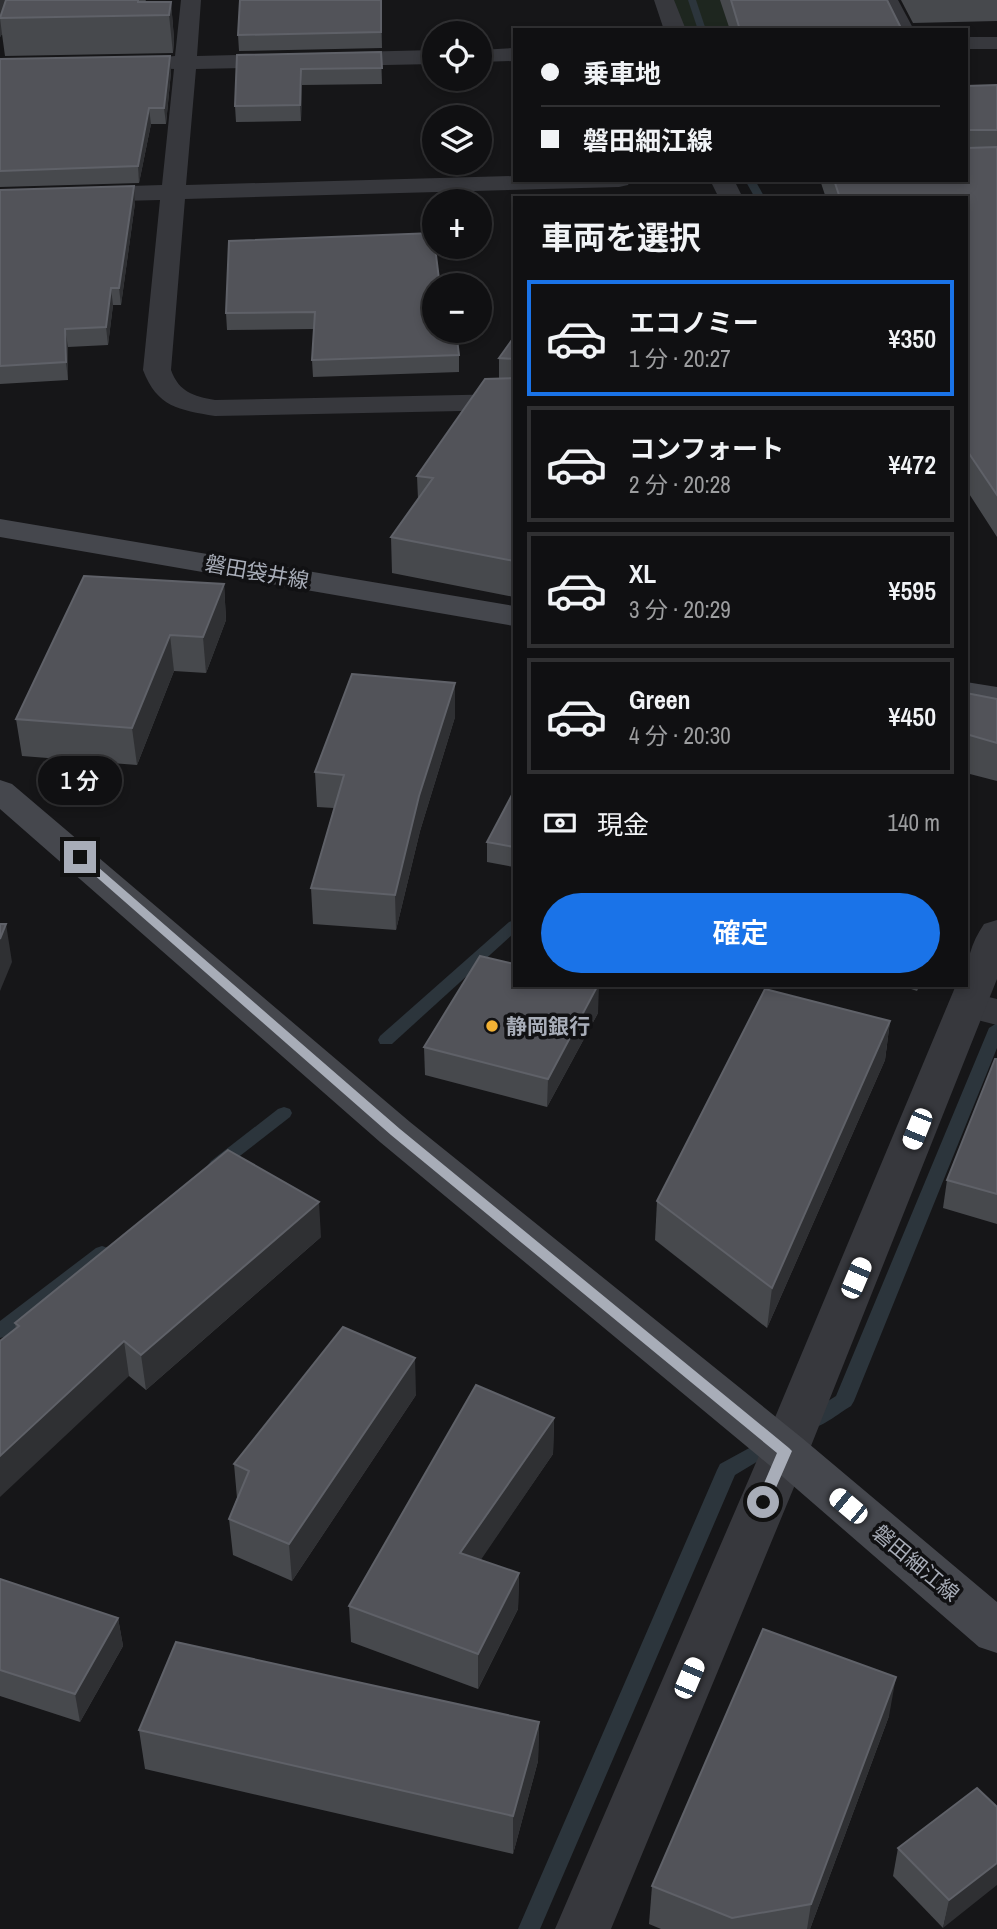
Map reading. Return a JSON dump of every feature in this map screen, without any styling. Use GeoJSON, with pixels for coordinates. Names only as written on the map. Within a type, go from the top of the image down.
{"type":"FeatureCollection","features":[{"type":"Feature","properties":{"kind":"main road","name":"磐田袋井線"},"geometry":{"type":"LineString","coordinates":[[0,528],[513,617]]}},
{"type":"Feature","properties":{"kind":"main road"},"geometry":{"type":"LineString","coordinates":[[968,692],[997,697]]}},
{"type":"Feature","properties":{"kind":"main road","name":"磐田細江線"},"geometry":{"type":"LineString","coordinates":[[0,790],[396,1132],[785,1451],[997,1632]]}},
{"type":"Feature","properties":{"kind":"street"},"geometry":{"type":"LineString","coordinates":[[191,0],[157,370],[162,387],[184,403],[215,408],[513,402]]}},
{"type":"Feature","properties":{"kind":"street"},"geometry":{"type":"LineString","coordinates":[[664,0],[674,28]]}},
{"type":"Feature","properties":{"kind":"street"},"geometry":{"type":"LineString","coordinates":[[888,0],[902,28]]}},
{"type":"Feature","properties":{"kind":"street"},"geometry":{"type":"LineString","coordinates":[[968,43],[997,43]]}},
{"type":"Feature","properties":{"kind":"street"},"geometry":{"type":"LineString","coordinates":[[492,56],[513,55]]}},
{"type":"Feature","properties":{"kind":"street"},"geometry":{"type":"LineString","coordinates":[[133,63],[422,57]]}},
{"type":"Feature","properties":{"kind":"street"},"geometry":{"type":"LineString","coordinates":[[0,197],[545,182]]}},
{"type":"Feature","properties":{"kind":"street"},"geometry":{"type":"LineString","coordinates":[[583,1929],[785,1451],[983,1008],[997,932]]}},
{"type":"Feature","properties":{"kind":"shaded area"},"geometry":{"type":"Polygon","coordinates":[[[664,0],[888,0],[902,28],[674,28],[664,0]]]}},
{"type":"Feature","properties":{"kind":"building"},"geometry":{"type":"Polygon","coordinates":[[[6,0],[171,2],[169,15],[0,18],[6,0]]]}},
{"type":"Feature","properties":{"kind":"building"},"geometry":{"type":"Polygon","coordinates":[[[240,0],[381,0],[381,32],[238,35],[240,0]]]}},
{"type":"Feature","properties":{"kind":"building"},"geometry":{"type":"Polygon","coordinates":[[[731,0],[887,0],[901,28],[739,28],[731,0]]]}},
{"type":"Feature","properties":{"kind":"building"},"geometry":{"type":"Polygon","coordinates":[[[381,52],[382,68],[301,69],[300,105],[235,106],[237,55],[381,52]]]}},
{"type":"Feature","properties":{"kind":"building"},"geometry":{"type":"Polygon","coordinates":[[[170,56],[164,108],[149,108],[138,166],[0,171],[0,59],[170,56]]]}},
{"type":"Feature","properties":{"kind":"building"},"geometry":{"type":"Polygon","coordinates":[[[997,85],[997,130],[968,130],[968,86],[997,85]]]}},
{"type":"Feature","properties":{"kind":"building"},"geometry":{"type":"Polygon","coordinates":[[[997,147],[997,495],[968,452],[968,196],[839,196],[835,182],[968,182],[968,148],[997,147]]]}},
{"type":"Feature","properties":{"kind":"building"},"geometry":{"type":"Polygon","coordinates":[[[134,186],[119,288],[111,288],[106,327],[65,329],[66,362],[0,366],[0,190],[134,186]]]}},
{"type":"Feature","properties":{"kind":"building"},"geometry":{"type":"Polygon","coordinates":[[[422,233],[422,259],[436,259],[438,273],[422,273],[422,343],[458,343],[459,355],[312,360],[315,312],[226,313],[229,241],[422,233]]]}},
{"type":"Feature","properties":{"kind":"building"},"geometry":{"type":"Polygon","coordinates":[[[513,338],[513,359],[499,358],[513,338]]]}},
{"type":"Feature","properties":{"kind":"building"},"geometry":{"type":"Polygon","coordinates":[[[513,378],[513,561],[391,537],[433,478],[417,476],[485,379],[513,378]]]}},
{"type":"Feature","properties":{"kind":"building"},"geometry":{"type":"Polygon","coordinates":[[[84,576],[224,584],[203,637],[170,635],[132,728],[16,719],[84,576]]]}},
{"type":"Feature","properties":{"kind":"building"},"geometry":{"type":"Polygon","coordinates":[[[352,674],[455,683],[419,796],[395,895],[311,888],[344,775],[315,772],[352,674]]]}},
{"type":"Feature","properties":{"kind":"building"},"geometry":{"type":"Polygon","coordinates":[[[968,693],[997,699],[997,743],[968,735],[968,693]]]}},
{"type":"Feature","properties":{"kind":"building"},"geometry":{"type":"Polygon","coordinates":[[[513,793],[513,847],[487,842],[513,793]]]}},
{"type":"Feature","properties":{"kind":"building"},"geometry":{"type":"Polygon","coordinates":[[[0,924],[6,924],[0,939],[0,924]]]}},
{"type":"Feature","properties":{"kind":"building"},"geometry":{"type":"Polygon","coordinates":[[[480,956],[513,964],[513,987],[597,987],[548,1079],[424,1047],[480,956]]]}},
{"type":"Feature","properties":{"kind":"building"},"geometry":{"type":"Polygon","coordinates":[[[765,989],[890,1021],[772,1288],[657,1201],[765,989]]]}},
{"type":"Feature","properties":{"kind":"building"},"geometry":{"type":"Polygon","coordinates":[[[997,1059],[997,1194],[947,1180],[997,1059]]]}},
{"type":"Feature","properties":{"kind":"building"},"geometry":{"type":"Polygon","coordinates":[[[228,1150],[319,1202],[141,1355],[124,1341],[0,1456],[0,1341],[19,1326],[15,1323],[228,1150]]]}},
{"type":"Feature","properties":{"kind":"building"},"geometry":{"type":"Polygon","coordinates":[[[343,1327],[415,1358],[289,1544],[229,1519],[249,1471],[234,1464],[343,1327]]]}},
{"type":"Feature","properties":{"kind":"building"},"geometry":{"type":"Polygon","coordinates":[[[476,1385],[554,1418],[460,1553],[519,1573],[478,1654],[349,1606],[476,1385]]]}},
{"type":"Feature","properties":{"kind":"building"},"geometry":{"type":"Polygon","coordinates":[[[0,1579],[118,1618],[75,1694],[0,1670],[0,1579]]]}},
{"type":"Feature","properties":{"kind":"building"},"geometry":{"type":"Polygon","coordinates":[[[763,1629],[896,1677],[811,1904],[732,1918],[652,1886],[763,1629]]]}},
{"type":"Feature","properties":{"kind":"building"},"geometry":{"type":"Polygon","coordinates":[[[176,1642],[539,1722],[513,1816],[139,1730],[176,1642]]]}},
{"type":"Feature","properties":{"kind":"building"},"geometry":{"type":"Polygon","coordinates":[[[977,1788],[997,1807],[997,1863],[949,1900],[898,1848],[977,1788]]]}},
{"type":"Feature","properties":{"kind":"waterway"},"geometry":{"type":"LineString","coordinates":[[692,0],[701,28]]}},
{"type":"Feature","properties":{"kind":"waterway"},"geometry":{"type":"LineString","coordinates":[[751,182],[759,196]]}},
{"type":"Feature","properties":{"kind":"waterway"},"geometry":{"type":"LineString","coordinates":[[386,1040],[513,926]]}},
{"type":"Feature","properties":{"kind":"waterway"},"geometry":{"type":"LineString","coordinates":[[808,1423],[844,1401],[997,1028]]}},
{"type":"Feature","properties":{"kind":"waterway"},"geometry":{"type":"LineString","coordinates":[[217,1165],[284,1113]]}},
{"type":"Feature","properties":{"kind":"waterway"},"geometry":{"type":"LineString","coordinates":[[0,1331],[102,1253]]}},
{"type":"Feature","properties":{"kind":"waterway"},"geometry":{"type":"LineString","coordinates":[[529,1929],[727,1470],[773,1443]]}},
{"type":"Feature","properties":{"kind":"place","name":"静岡銀行"},"geometry":{"type":"Point","coordinates":[492,1026]}},
{"type":"Feature","properties":{"kind":"route"},"geometry":{"type":"LineString","coordinates":[[80,857],[396,1132],[785,1451],[763,1502]]}}]}
